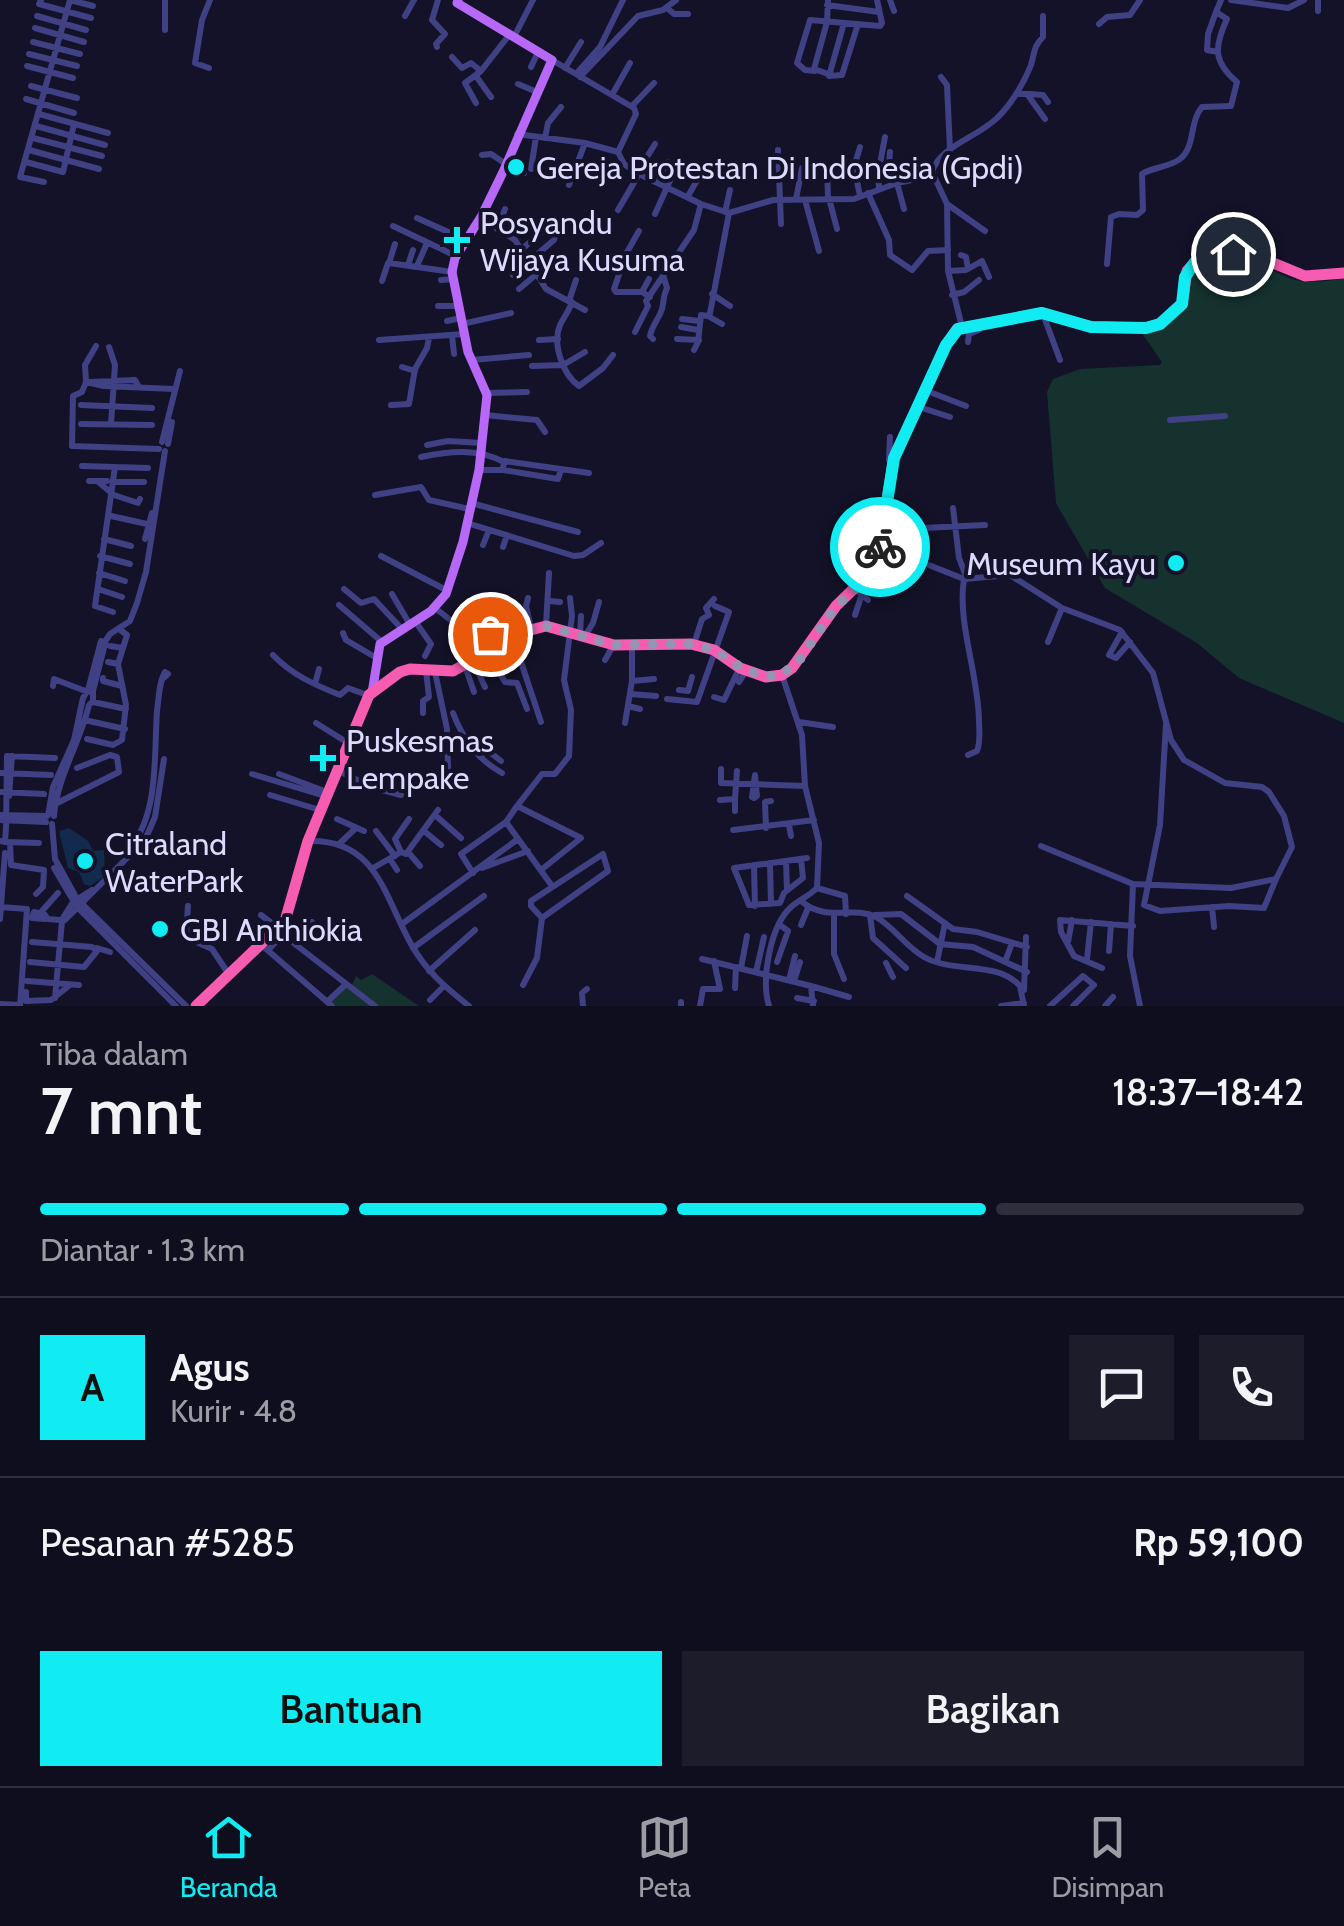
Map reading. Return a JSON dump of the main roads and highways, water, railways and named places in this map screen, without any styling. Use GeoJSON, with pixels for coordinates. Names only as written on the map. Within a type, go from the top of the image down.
{"type":"FeatureCollection","features":[{"type":"Feature","properties":{"kind":"highway"},"geometry":{"type":"LineString","coordinates":[[310,841],[376,689],[404,670],[431,672],[494,649],[531,628],[546,626],[614,645],[694,645],[714,650],[741,674],[782,675],[796,665],[832,612],[862,595],[875,570],[894,458],[946,345],[962,327],[1042,313],[1091,327],[1156,326],[1182,304],[1185,277],[1195,262],[1233,254],[1250,254],[1298,275],[1344,273]]}},
{"type":"Feature","properties":{"kind":"highway"},"geometry":{"type":"LineString","coordinates":[[202,1006],[276,938],[287,917],[321,810],[376,689]]}},
{"type":"Feature","properties":{"kind":"highway"},"geometry":{"type":"LineString","coordinates":[[231,976],[276,938]]}},
{"type":"Feature","properties":{"kind":"main road"},"geometry":{"type":"LineString","coordinates":[[376,689],[375,657],[382,642],[435,608],[448,590],[467,523],[479,470],[486,393],[462,326],[453,276],[456,256],[481,218],[552,60],[455,1]]}},
{"type":"Feature","properties":{"kind":"water","name":"Citraland WaterPark"},"geometry":{"type":"Polygon","coordinates":[[[69,828],[88,841],[93,851],[104,850],[105,876],[90,886],[84,884],[79,872],[68,868],[59,831],[69,828]]]}},
{"type":"Feature","properties":{"kind":"place","name":"Gereja Protestan Di Indonesia (Gpdi)"},"geometry":{"type":"Point","coordinates":[516,167]}},
{"type":"Feature","properties":{"kind":"place","name":"Posyandu Wijaya Kusuma"},"geometry":{"type":"Point","coordinates":[457,240]}},
{"type":"Feature","properties":{"kind":"place","name":"Museum Kayu"},"geometry":{"type":"Point","coordinates":[1176,563]}},
{"type":"Feature","properties":{"kind":"place","name":"Puskesmas Lempake"},"geometry":{"type":"Point","coordinates":[323,758]}},
{"type":"Feature","properties":{"kind":"place","name":"Citraland WaterPark"},"geometry":{"type":"Point","coordinates":[85,861]}},
{"type":"Feature","properties":{"kind":"place","name":"GBI Anthiokia"},"geometry":{"type":"Point","coordinates":[160,929]}}]}
